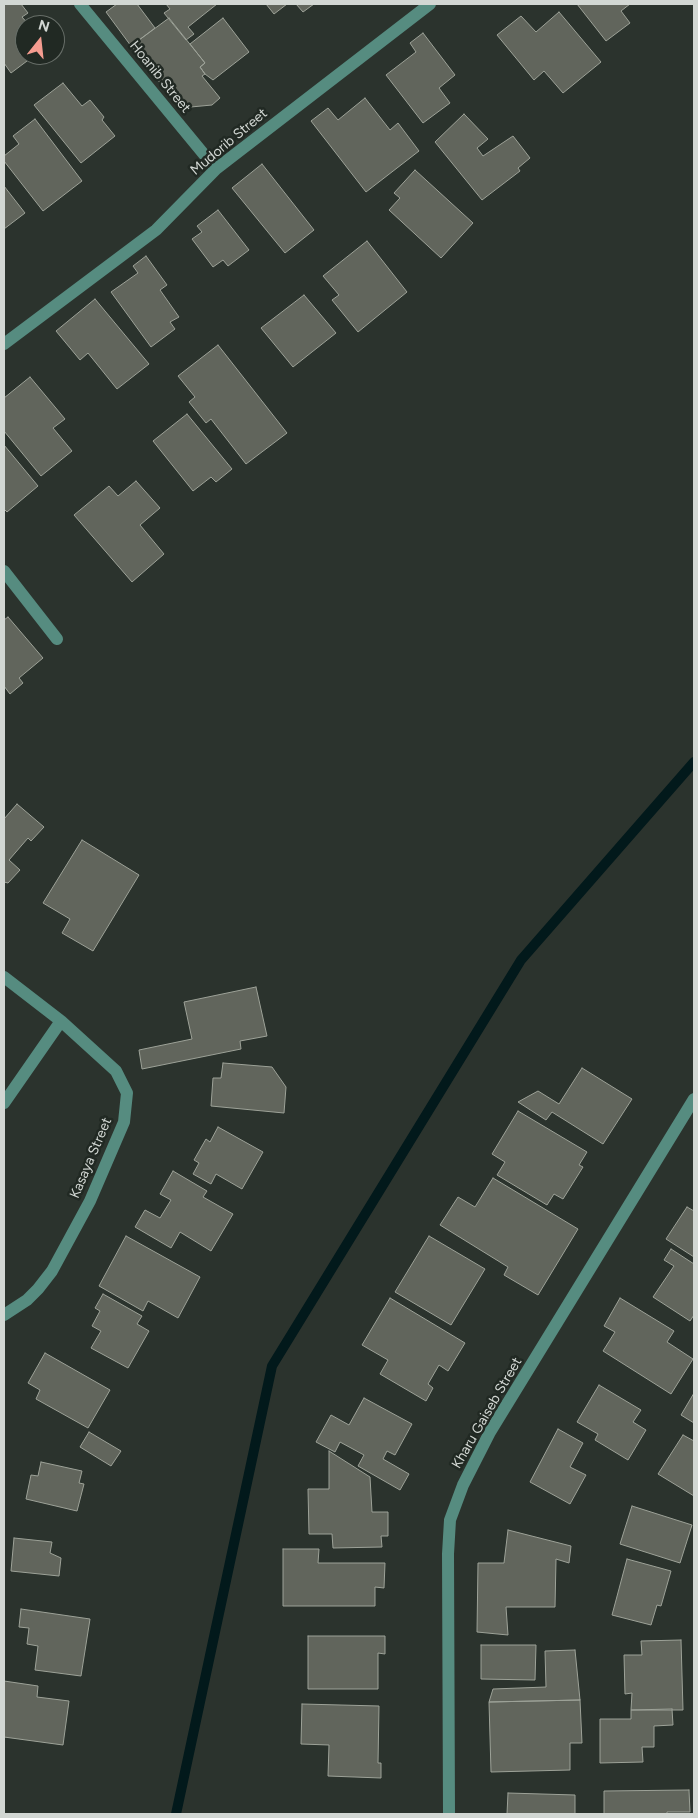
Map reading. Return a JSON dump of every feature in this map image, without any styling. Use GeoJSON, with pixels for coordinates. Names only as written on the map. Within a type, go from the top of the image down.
{"type":"FeatureCollection","features":[{"type":"Feature","properties":{"kind":"street","name":"Hoanib Street"},"geometry":{"type":"LineString","coordinates":[[80,4],[216,169]]}},
{"type":"Feature","properties":{"kind":"street","name":"Mudorib Street"},"geometry":{"type":"LineString","coordinates":[[4,344],[156,230],[216,169],[430,4]]}},
{"type":"Feature","properties":{"kind":"street"},"geometry":{"type":"LineString","coordinates":[[4,571],[57,639]]}},
{"type":"Feature","properties":{"kind":"street","name":"Kasaya Street"},"geometry":{"type":"LineString","coordinates":[[4,978],[61,1021],[116,1072],[127,1093],[124,1122],[90,1201],[52,1271],[27,1300],[4,1315]]}},
{"type":"Feature","properties":{"kind":"street"},"geometry":{"type":"LineString","coordinates":[[4,1103],[61,1021]]}},
{"type":"Feature","properties":{"kind":"street","name":"Kharu Gaiseb Street"},"geometry":{"type":"LineString","coordinates":[[449,1814],[448,1554],[450,1520],[463,1485],[490,1432],[694,1099]]}},
{"type":"Feature","properties":{"kind":"building"},"geometry":{"type":"Polygon","coordinates":[[[4,4],[21,4],[28,13],[25,15],[15,15],[15,65],[22,65],[11,73],[4,63],[4,4]]]}},
{"type":"Feature","properties":{"kind":"building"},"geometry":{"type":"Polygon","coordinates":[[[117,4],[137,4],[155,28],[131,46],[106,12],[117,4]]]}},
{"type":"Feature","properties":{"kind":"building"},"geometry":{"type":"Polygon","coordinates":[[[166,4],[217,4],[188,27],[194,34],[186,40],[164,13],[170,9],[166,4]]]}},
{"type":"Feature","properties":{"kind":"building"},"geometry":{"type":"Polygon","coordinates":[[[266,4],[287,4],[274,14],[266,4]]]}},
{"type":"Feature","properties":{"kind":"building"},"geometry":{"type":"Polygon","coordinates":[[[296,4],[314,4],[303,12],[296,4]]]}},
{"type":"Feature","properties":{"kind":"building"},"geometry":{"type":"Polygon","coordinates":[[[577,4],[630,4],[621,11],[630,23],[606,41],[577,4]]]}},
{"type":"Feature","properties":{"kind":"building"},"geometry":{"type":"Polygon","coordinates":[[[559,12],[601,62],[563,93],[544,71],[534,80],[497,35],[521,16],[536,32],[559,12]]]}},
{"type":"Feature","properties":{"kind":"building"},"geometry":{"type":"Polygon","coordinates":[[[169,18],[205,63],[200,67],[205,74],[202,76],[220,98],[212,105],[180,108],[131,46],[169,18]]]}},
{"type":"Feature","properties":{"kind":"building"},"geometry":{"type":"Polygon","coordinates":[[[223,18],[249,52],[213,80],[200,67],[205,63],[190,44],[223,18]]]}},
{"type":"Feature","properties":{"kind":"building"},"geometry":{"type":"Polygon","coordinates":[[[423,33],[455,75],[439,88],[450,103],[423,123],[386,75],[416,52],[410,43],[423,33]]]}},
{"type":"Feature","properties":{"kind":"building"},"geometry":{"type":"Polygon","coordinates":[[[63,83],[82,106],[90,100],[104,117],[102,120],[115,136],[81,163],[34,105],[63,83]]]}},
{"type":"Feature","properties":{"kind":"building"},"geometry":{"type":"Polygon","coordinates":[[[365,98],[390,130],[398,123],[419,151],[366,192],[311,121],[328,108],[338,120],[365,98]]]}},
{"type":"Feature","properties":{"kind":"building"},"geometry":{"type":"Polygon","coordinates":[[[464,114],[488,139],[477,148],[483,156],[513,136],[530,158],[518,168],[520,171],[482,200],[435,142],[464,114]]]}},
{"type":"Feature","properties":{"kind":"building"},"geometry":{"type":"Polygon","coordinates":[[[35,119],[82,181],[43,211],[4,161],[4,156],[19,144],[13,136],[35,119]]]}},
{"type":"Feature","properties":{"kind":"building"},"geometry":{"type":"Polygon","coordinates":[[[262,164],[314,230],[285,253],[232,188],[262,164]]]}},
{"type":"Feature","properties":{"kind":"building"},"geometry":{"type":"Polygon","coordinates":[[[415,170],[473,223],[441,258],[389,210],[400,198],[394,193],[415,170]]]}},
{"type":"Feature","properties":{"kind":"building"},"geometry":{"type":"Polygon","coordinates":[[[4,186],[25,213],[4,229],[4,186]]]}},
{"type":"Feature","properties":{"kind":"building"},"geometry":{"type":"Polygon","coordinates":[[[218,210],[249,250],[228,266],[223,260],[213,267],[192,239],[202,232],[197,226],[218,210]]]}},
{"type":"Feature","properties":{"kind":"building"},"geometry":{"type":"Polygon","coordinates":[[[367,241],[407,292],[358,332],[332,300],[339,295],[323,276],[367,241]]]}},
{"type":"Feature","properties":{"kind":"building"},"geometry":{"type":"Polygon","coordinates":[[[146,256],[167,285],[160,290],[179,317],[170,322],[175,329],[151,347],[111,292],[138,273],[133,266],[146,256]]]}},
{"type":"Feature","properties":{"kind":"building"},"geometry":{"type":"Polygon","coordinates":[[[304,295],[336,333],[293,367],[261,328],[304,295]]]}},
{"type":"Feature","properties":{"kind":"building"},"geometry":{"type":"Polygon","coordinates":[[[95,299],[149,364],[117,389],[88,353],[80,360],[56,331],[95,299]]]}},
{"type":"Feature","properties":{"kind":"building"},"geometry":{"type":"Polygon","coordinates":[[[218,345],[287,433],[246,464],[211,419],[206,423],[189,402],[195,397],[178,376],[218,345]]]}},
{"type":"Feature","properties":{"kind":"building"},"geometry":{"type":"Polygon","coordinates":[[[30,377],[65,419],[53,428],[72,451],[41,476],[4,431],[4,398],[30,377]]]}},
{"type":"Feature","properties":{"kind":"building"},"geometry":{"type":"Polygon","coordinates":[[[187,414],[232,469],[216,482],[211,477],[193,491],[153,441],[187,414]]]}},
{"type":"Feature","properties":{"kind":"building"},"geometry":{"type":"Polygon","coordinates":[[[4,445],[38,486],[7,512],[4,509],[4,445]]]}},
{"type":"Feature","properties":{"kind":"building"},"geometry":{"type":"Polygon","coordinates":[[[136,481],[160,508],[140,525],[164,554],[132,582],[74,515],[109,486],[118,496],[136,481]]]}},
{"type":"Feature","properties":{"kind":"building"},"geometry":{"type":"Polygon","coordinates":[[[8,617],[43,658],[19,678],[23,683],[10,694],[4,686],[4,620],[8,617]]]}},
{"type":"Feature","properties":{"kind":"building"},"geometry":{"type":"Polygon","coordinates":[[[17,804],[44,827],[31,841],[28,838],[9,860],[20,870],[8,883],[4,882],[4,819],[17,804]]]}},
{"type":"Feature","properties":{"kind":"building"},"geometry":{"type":"Polygon","coordinates":[[[82,840],[139,875],[93,951],[62,933],[70,919],[43,903],[82,840]]]}},
{"type":"Feature","properties":{"kind":"building"},"geometry":{"type":"Polygon","coordinates":[[[256,987],[267,1036],[240,1041],[241,1049],[142,1069],[139,1050],[192,1039],[184,1002],[256,987]]]}},
{"type":"Feature","properties":{"kind":"building"},"geometry":{"type":"Polygon","coordinates":[[[223,1063],[272,1067],[286,1087],[284,1113],[211,1106],[213,1078],[221,1078],[223,1063]]]}},
{"type":"Feature","properties":{"kind":"building"},"geometry":{"type":"Polygon","coordinates":[[[582,1068],[632,1099],[603,1144],[552,1112],[546,1120],[518,1102],[538,1091],[559,1104],[582,1068]]]}},
{"type":"Feature","properties":{"kind":"building"},"geometry":{"type":"Polygon","coordinates":[[[518,1111],[587,1152],[579,1165],[583,1167],[563,1199],[554,1194],[547,1205],[497,1175],[505,1162],[492,1154],[518,1111]]]}},
{"type":"Feature","properties":{"kind":"building"},"geometry":{"type":"Polygon","coordinates":[[[218,1127],[263,1152],[242,1189],[216,1174],[211,1184],[193,1174],[199,1163],[194,1160],[206,1139],[210,1142],[218,1127]]]}},
{"type":"Feature","properties":{"kind":"building"},"geometry":{"type":"Polygon","coordinates":[[[173,1171],[207,1191],[203,1197],[233,1214],[211,1251],[180,1232],[171,1248],[135,1227],[145,1210],[160,1218],[171,1200],[160,1194],[173,1171]]]}},
{"type":"Feature","properties":{"kind":"building"},"geometry":{"type":"Polygon","coordinates":[[[493,1178],[578,1229],[538,1295],[504,1275],[508,1267],[440,1225],[458,1197],[475,1207],[493,1178]]]}},
{"type":"Feature","properties":{"kind":"building"},"geometry":{"type":"Polygon","coordinates":[[[687,1207],[694,1211],[694,1257],[666,1239],[687,1207]]]}},
{"type":"Feature","properties":{"kind":"building"},"geometry":{"type":"Polygon","coordinates":[[[126,1236],[200,1277],[178,1318],[148,1301],[143,1311],[99,1286],[126,1236]]]}},
{"type":"Feature","properties":{"kind":"building"},"geometry":{"type":"Polygon","coordinates":[[[429,1236],[485,1269],[451,1325],[395,1292],[429,1236]]]}},
{"type":"Feature","properties":{"kind":"building"},"geometry":{"type":"Polygon","coordinates":[[[671,1249],[694,1264],[694,1315],[690,1321],[653,1297],[674,1266],[664,1260],[671,1249]]]}},
{"type":"Feature","properties":{"kind":"building"},"geometry":{"type":"Polygon","coordinates":[[[103,1294],[142,1316],[137,1324],[149,1331],[128,1368],[91,1348],[101,1331],[92,1326],[100,1311],[95,1308],[103,1294]]]}},
{"type":"Feature","properties":{"kind":"building"},"geometry":{"type":"Polygon","coordinates":[[[390,1298],[465,1343],[448,1371],[439,1365],[428,1384],[433,1388],[426,1401],[380,1374],[388,1360],[362,1345],[390,1298]]]}},
{"type":"Feature","properties":{"kind":"building"},"geometry":{"type":"Polygon","coordinates":[[[620,1298],[674,1331],[667,1342],[693,1359],[671,1394],[603,1351],[615,1332],[604,1326],[620,1298]]]}},
{"type":"Feature","properties":{"kind":"building"},"geometry":{"type":"Polygon","coordinates":[[[45,1353],[110,1390],[88,1428],[36,1399],[40,1390],[28,1383],[45,1353]]]}},
{"type":"Feature","properties":{"kind":"building"},"geometry":{"type":"Polygon","coordinates":[[[599,1385],[641,1410],[633,1422],[646,1430],[628,1460],[595,1440],[598,1434],[577,1422],[599,1385]]]}},
{"type":"Feature","properties":{"kind":"building"},"geometry":{"type":"Polygon","coordinates":[[[694,1393],[694,1423],[681,1415],[694,1393]]]}},
{"type":"Feature","properties":{"kind":"building"},"geometry":{"type":"Polygon","coordinates":[[[364,1398],[412,1424],[395,1455],[387,1451],[383,1459],[409,1474],[400,1490],[358,1466],[364,1455],[340,1442],[335,1452],[316,1442],[331,1415],[349,1425],[364,1398]]]}},
{"type":"Feature","properties":{"kind":"building"},"geometry":{"type":"Polygon","coordinates":[[[558,1429],[583,1443],[570,1467],[586,1475],[570,1504],[530,1482],[558,1429]]]}},
{"type":"Feature","properties":{"kind":"building"},"geometry":{"type":"Polygon","coordinates":[[[89,1432],[121,1451],[111,1466],[80,1447],[89,1432]]]}},
{"type":"Feature","properties":{"kind":"building"},"geometry":{"type":"Polygon","coordinates":[[[683,1435],[694,1441],[694,1496],[658,1474],[683,1435]]]}},
{"type":"Feature","properties":{"kind":"building"},"geometry":{"type":"Polygon","coordinates":[[[329,1451],[370,1477],[372,1512],[388,1512],[388,1536],[381,1536],[382,1547],[333,1548],[332,1534],[309,1534],[308,1489],[329,1489],[329,1451]]]}},
{"type":"Feature","properties":{"kind":"building"},"geometry":{"type":"Polygon","coordinates":[[[41,1462],[82,1471],[79,1483],[84,1484],[77,1511],[26,1499],[31,1475],[38,1476],[41,1462]]]}},
{"type":"Feature","properties":{"kind":"building"},"geometry":{"type":"Polygon","coordinates":[[[632,1506],[692,1525],[680,1563],[620,1544],[632,1506]]]}},
{"type":"Feature","properties":{"kind":"building"},"geometry":{"type":"Polygon","coordinates":[[[508,1530],[571,1546],[569,1563],[556,1559],[555,1607],[506,1607],[508,1635],[477,1632],[478,1563],[504,1563],[508,1530]]]}},
{"type":"Feature","properties":{"kind":"building"},"geometry":{"type":"Polygon","coordinates":[[[14,1538],[52,1542],[50,1553],[61,1558],[59,1576],[11,1571],[14,1538]]]}},
{"type":"Feature","properties":{"kind":"building"},"geometry":{"type":"Polygon","coordinates":[[[283,1549],[319,1549],[318,1563],[385,1563],[384,1588],[375,1587],[375,1606],[283,1606],[283,1549]]]}},
{"type":"Feature","properties":{"kind":"building"},"geometry":{"type":"Polygon","coordinates":[[[627,1559],[671,1571],[661,1606],[657,1605],[651,1625],[612,1615],[627,1559]]]}},
{"type":"Feature","properties":{"kind":"building"},"geometry":{"type":"Polygon","coordinates":[[[21,1609],[90,1619],[81,1676],[35,1670],[38,1646],[27,1644],[29,1628],[19,1627],[21,1609]]]}},
{"type":"Feature","properties":{"kind":"building"},"geometry":{"type":"Polygon","coordinates":[[[308,1636],[385,1636],[385,1654],[378,1653],[378,1689],[308,1689],[308,1636]]]}},
{"type":"Feature","properties":{"kind":"building"},"geometry":{"type":"Polygon","coordinates":[[[681,1640],[683,1710],[631,1710],[632,1693],[625,1694],[624,1655],[642,1655],[641,1641],[681,1640]]]}},
{"type":"Feature","properties":{"kind":"building"},"geometry":{"type":"Polygon","coordinates":[[[481,1645],[536,1645],[535,1680],[481,1679],[481,1645]]]}},
{"type":"Feature","properties":{"kind":"building"},"geometry":{"type":"Polygon","coordinates":[[[575,1650],[580,1700],[489,1702],[493,1689],[546,1687],[545,1651],[575,1650]]]}},
{"type":"Feature","properties":{"kind":"building"},"geometry":{"type":"Polygon","coordinates":[[[4,1681],[38,1686],[37,1697],[69,1701],[63,1745],[4,1737],[4,1681]]]}},
{"type":"Feature","properties":{"kind":"building"},"geometry":{"type":"Polygon","coordinates":[[[580,1700],[582,1743],[570,1743],[570,1770],[491,1772],[489,1702],[580,1700]]]}},
{"type":"Feature","properties":{"kind":"building"},"geometry":{"type":"Polygon","coordinates":[[[302,1704],[379,1706],[378,1763],[381,1763],[381,1778],[328,1776],[329,1745],[301,1744],[302,1704]]]}},
{"type":"Feature","properties":{"kind":"building"},"geometry":{"type":"Polygon","coordinates":[[[672,1709],[673,1725],[654,1726],[654,1747],[642,1747],[643,1762],[600,1763],[600,1719],[631,1719],[631,1710],[672,1709]]]}},
{"type":"Feature","properties":{"kind":"building"},"geometry":{"type":"Polygon","coordinates":[[[689,1790],[690,1812],[604,1814],[604,1791],[689,1790]]]}},
{"type":"Feature","properties":{"kind":"building"},"geometry":{"type":"Polygon","coordinates":[[[508,1793],[575,1795],[575,1814],[507,1814],[508,1793]]]}},
{"type":"Feature","properties":{"kind":"waterway"},"geometry":{"type":"LineString","coordinates":[[176,1814],[272,1366],[521,960],[694,762]]}}]}
